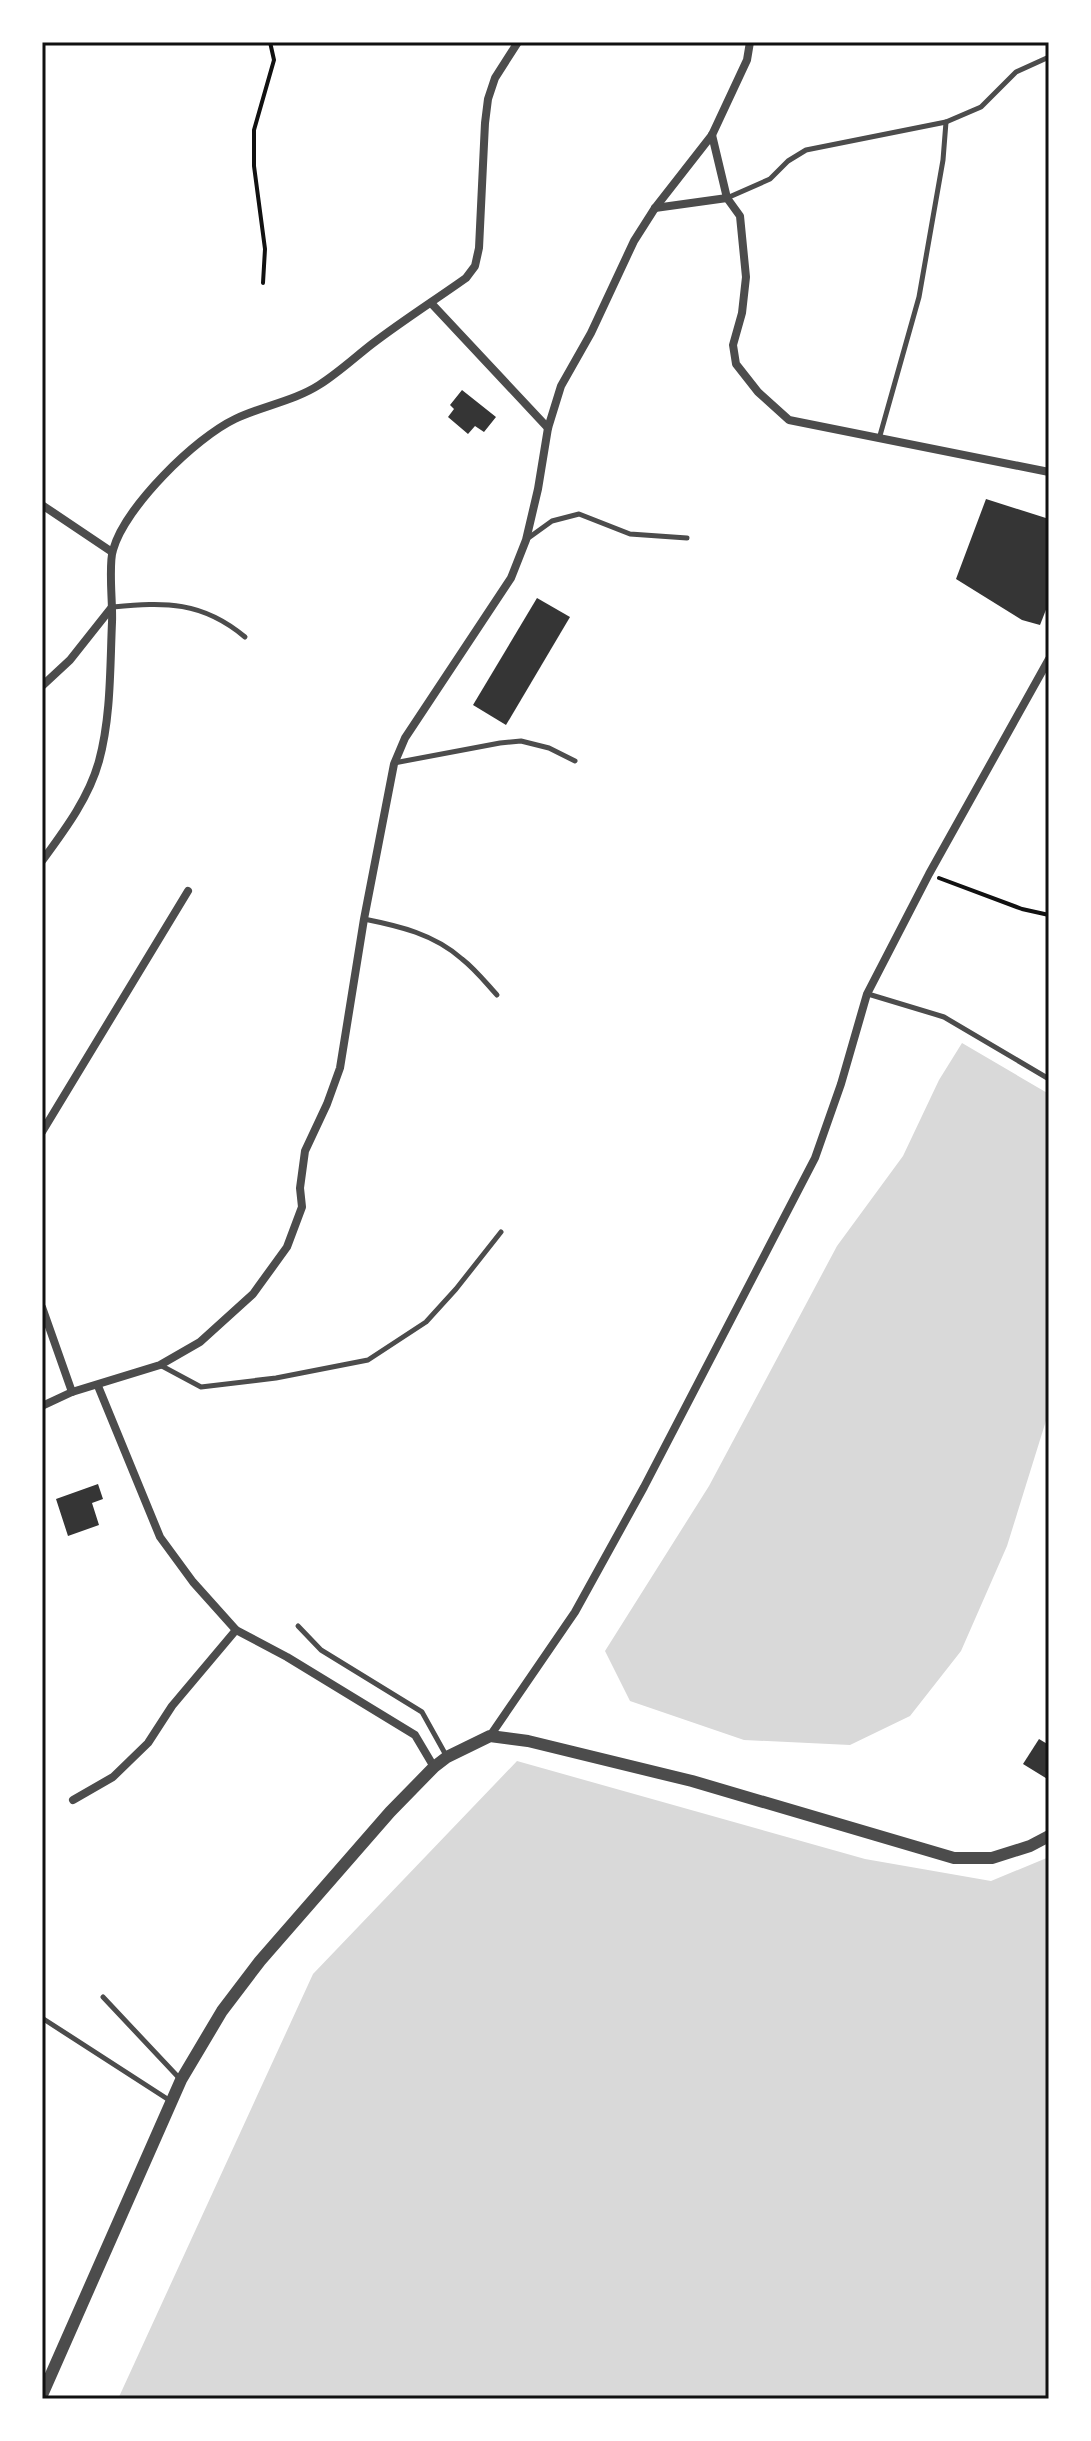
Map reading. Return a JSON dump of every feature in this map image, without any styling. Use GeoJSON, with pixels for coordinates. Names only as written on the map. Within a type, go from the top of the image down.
{"type":"FeatureCollection","features":[{"type":"Feature","properties":{"kind":"street"},"geometry":{"type":"LineString","coordinates":[[42,861],[84,797],[99,762],[105,727],[113,607],[112,552],[122,530],[169,468],[200,442],[233,420],[316,387],[466,278],[475,266],[479,248],[488,99],[495,78],[518,42]]}},
{"type":"Feature","properties":{"kind":"street"},"geometry":{"type":"LineString","coordinates":[[42,1406],[72,1392],[160,1365],[200,1342],[253,1294],[287,1247],[302,1207],[300,1188],[305,1151],[340,1068],[364,919],[394,764],[405,738],[511,578],[526,540],[548,428],[561,386],[591,333],[634,241],[655,208],[712,135],[747,60],[750,42]]}},
{"type":"Feature","properties":{"kind":"street"},"geometry":{"type":"LineString","coordinates":[[712,135],[727,198],[740,216],[746,277],[742,313],[733,345],[736,364],[758,392],[789,420],[1049,472]]}},
{"type":"Feature","properties":{"kind":"street"},"geometry":{"type":"LineString","coordinates":[[655,208],[727,198]]}},
{"type":"Feature","properties":{"kind":"street"},"geometry":{"type":"LineString","coordinates":[[431,303],[548,428]]}},
{"type":"Feature","properties":{"kind":"street"},"geometry":{"type":"LineString","coordinates":[[42,505],[112,552]]}},
{"type":"Feature","properties":{"kind":"street"},"geometry":{"type":"LineString","coordinates":[[42,686],[70,660],[113,607]]}},
{"type":"Feature","properties":{"kind":"street"},"geometry":{"type":"LineString","coordinates":[[42,2395],[181,2080],[222,2011],[260,1961],[390,1812],[447,1757],[490,1736],[575,1612],[808,1172],[841,1084],[867,994],[929,874],[1049,659]]}},
{"type":"Feature","properties":{"kind":"street"},"geometry":{"type":"LineString","coordinates":[[42,1132],[188,891]]}},
{"type":"Feature","properties":{"kind":"street"},"geometry":{"type":"LineString","coordinates":[[42,1307],[72,1392]]}},
{"type":"Feature","properties":{"kind":"street"},"geometry":{"type":"LineString","coordinates":[[98,1386],[160,1537],[193,1582],[236,1630],[415,1735],[434,1767]]}},
{"type":"Feature","properties":{"kind":"street"},"geometry":{"type":"LineString","coordinates":[[73,1800],[113,1777],[148,1743],[172,1706],[236,1630]]}},
{"type":"Feature","properties":{"kind":"street"},"geometry":{"type":"LineString","coordinates":[[490,1736],[528,1741],[692,1781],[954,1858],[992,1858],[1030,1846],[1049,1836]]}},
{"type":"Feature","properties":{"kind":"lane"},"geometry":{"type":"LineString","coordinates":[[727,198],[770,179],[788,161],[806,150],[946,122],[981,107],[1016,72],[1049,57]]}},
{"type":"Feature","properties":{"kind":"lane"},"geometry":{"type":"LineString","coordinates":[[879,440],[919,297],[943,160],[946,122]]}},
{"type":"Feature","properties":{"kind":"lane"},"geometry":{"type":"LineString","coordinates":[[526,540],[552,521],[579,514],[630,534],[687,538]]}},
{"type":"Feature","properties":{"kind":"lane"},"geometry":{"type":"LineString","coordinates":[[113,607],[176,604],[229,623],[245,637]]}},
{"type":"Feature","properties":{"kind":"lane"},"geometry":{"type":"LineString","coordinates":[[394,764],[521,741],[549,748],[575,761]]}},
{"type":"Feature","properties":{"kind":"lane"},"geometry":{"type":"LineString","coordinates":[[364,919],[409,928],[435,940],[462,958],[497,995]]}},
{"type":"Feature","properties":{"kind":"lane"},"geometry":{"type":"LineString","coordinates":[[867,994],[944,1017],[1049,1079]]}},
{"type":"Feature","properties":{"kind":"lane"},"geometry":{"type":"LineString","coordinates":[[160,1365],[201,1387],[276,1378],[368,1360],[426,1322],[501,1232]]}},
{"type":"Feature","properties":{"kind":"lane"},"geometry":{"type":"LineString","coordinates":[[298,1626],[321,1650],[422,1712],[447,1757]]}},
{"type":"Feature","properties":{"kind":"lane"},"geometry":{"type":"LineString","coordinates":[[103,1997],[181,2080]]}},
{"type":"Feature","properties":{"kind":"lane"},"geometry":{"type":"LineString","coordinates":[[42,2018],[171,2102]]}},
{"type":"Feature","properties":{"kind":"path"},"geometry":{"type":"LineString","coordinates":[[263,283],[265,249],[254,166],[254,130],[274,60],[270,42]]}},
{"type":"Feature","properties":{"kind":"path"},"geometry":{"type":"LineString","coordinates":[[929,874],[1022,909],[1049,915]]}},
{"type":"Feature","properties":{"kind":"shaded area"},"geometry":{"type":"Polygon","coordinates":[[[962,1043],[1049,1094],[1049,1411],[1007,1546],[961,1651],[910,1716],[850,1745],[744,1740],[630,1701],[605,1651],[709,1486],[837,1246],[903,1156],[939,1080],[962,1043]]]}},
{"type":"Feature","properties":{"kind":"shaded area"},"geometry":{"type":"Polygon","coordinates":[[[517,1761],[865,1859],[991,1881],[1049,1857],[1049,2399],[118,2399],[313,1974],[517,1761]]]}},
{"type":"Feature","properties":{"kind":"building"},"geometry":{"type":"Polygon","coordinates":[[[462,390],[496,417],[484,432],[475,426],[468,434],[448,417],[454,409],[450,405],[462,390]]]}},
{"type":"Feature","properties":{"kind":"building"},"geometry":{"type":"Polygon","coordinates":[[[986,499],[1049,519],[1049,602],[1040,625],[1022,620],[956,579],[986,499]]]}},
{"type":"Feature","properties":{"kind":"building"},"geometry":{"type":"Polygon","coordinates":[[[537,598],[570,617],[506,725],[473,705],[537,598]]]}},
{"type":"Feature","properties":{"kind":"building"},"geometry":{"type":"Polygon","coordinates":[[[98,1484],[103,1499],[92,1503],[99,1525],[68,1536],[56,1499],[98,1484]]]}},
{"type":"Feature","properties":{"kind":"building"},"geometry":{"type":"Polygon","coordinates":[[[1039,1739],[1049,1745],[1049,1780],[1023,1764],[1039,1739]]]}}]}
